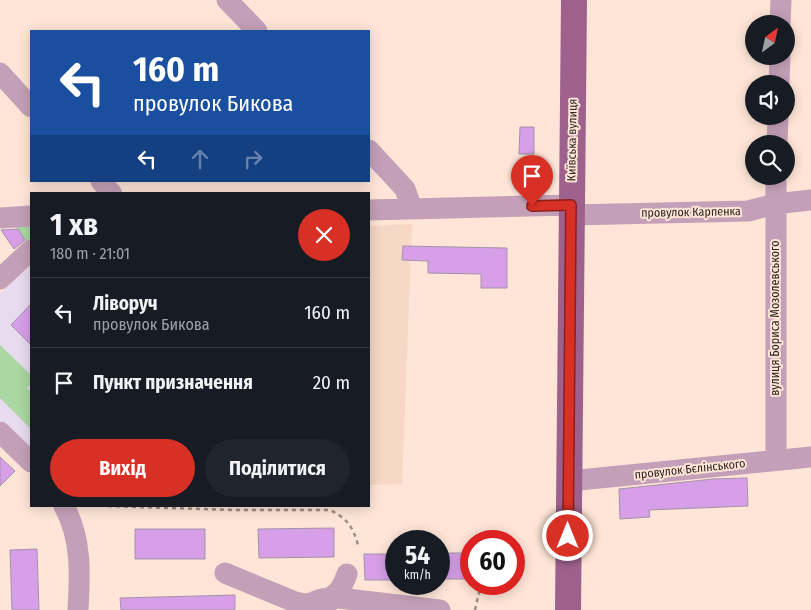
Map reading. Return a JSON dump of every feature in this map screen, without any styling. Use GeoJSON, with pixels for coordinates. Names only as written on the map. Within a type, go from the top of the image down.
{"type":"FeatureCollection","features":[{"type":"Feature","properties":{"kind":"main road","name":"Київська вулиця"},"geometry":{"type":"LineString","coordinates":[[568,610],[574,0]]}},
{"type":"Feature","properties":{"kind":"street"},"geometry":{"type":"LineString","coordinates":[[227,0],[256,30]]}},
{"type":"Feature","properties":{"kind":"street"},"geometry":{"type":"LineString","coordinates":[[780,15],[781,0]]}},
{"type":"Feature","properties":{"kind":"street"},"geometry":{"type":"LineString","coordinates":[[0,73],[30,106]]}},
{"type":"Feature","properties":{"kind":"street"},"geometry":{"type":"LineString","coordinates":[[370,151],[405,189],[412,209]]}},
{"type":"Feature","properties":{"kind":"street"},"geometry":{"type":"LineString","coordinates":[[102,182],[110,192]]}},
{"type":"Feature","properties":{"kind":"street","name":"вулиця Бориса Мозолевського"},"geometry":{"type":"LineString","coordinates":[[776,185],[776,460]]}},
{"type":"Feature","properties":{"kind":"street","name":"провулок Карпенка"},"geometry":{"type":"LineString","coordinates":[[370,210],[748,211],[775,204],[811,200]]}},
{"type":"Feature","properties":{"kind":"street"},"geometry":{"type":"LineString","coordinates":[[0,218],[30,216]]}},
{"type":"Feature","properties":{"kind":"street"},"geometry":{"type":"LineString","coordinates":[[0,279],[30,251]]}},
{"type":"Feature","properties":{"kind":"street"},"geometry":{"type":"LineString","coordinates":[[0,432],[30,461]]}},
{"type":"Feature","properties":{"kind":"street","name":"провулок Бєлінського"},"geometry":{"type":"LineString","coordinates":[[569,481],[811,457]]}},
{"type":"Feature","properties":{"kind":"street"},"geometry":{"type":"LineString","coordinates":[[64,507],[76,537],[80,564],[78,610]]}},
{"type":"Feature","properties":{"kind":"street"},"geometry":{"type":"LineString","coordinates":[[225,573],[298,606],[312,604],[320,599],[328,604],[374,602],[440,610]]}},
{"type":"Feature","properties":{"kind":"path"},"geometry":{"type":"LineString","coordinates":[[139,507],[232,510],[330,510],[342,516],[350,525],[358,545]]}},
{"type":"Feature","properties":{"kind":"path"},"geometry":{"type":"LineString","coordinates":[[475,610],[478,595]]}},
{"type":"Feature","properties":{"kind":"shaded area"},"geometry":{"type":"Polygon","coordinates":[[[412,224],[402,484],[370,485],[370,226],[412,224]]]}},
{"type":"Feature","properties":{"kind":"shaded area"},"geometry":{"type":"Polygon","coordinates":[[[30,266],[30,450],[0,420],[0,294],[30,266]]]}},
{"type":"Feature","properties":{"kind":"green space"},"geometry":{"type":"Polygon","coordinates":[[[15,225],[30,225],[30,239],[26,241],[15,225]]]}},
{"type":"Feature","properties":{"kind":"green space"},"geometry":{"type":"Polygon","coordinates":[[[0,345],[30,374],[30,385],[27,388],[30,392],[30,428],[0,398],[0,345]]]}},
{"type":"Feature","properties":{"kind":"building"},"geometry":{"type":"Polygon","coordinates":[[[520,127],[534,127],[534,154],[519,154],[520,127]]]}},
{"type":"Feature","properties":{"kind":"building"},"geometry":{"type":"Polygon","coordinates":[[[18,229],[25,240],[14,249],[1,230],[18,229]]]}},
{"type":"Feature","properties":{"kind":"building"},"geometry":{"type":"Polygon","coordinates":[[[403,246],[507,248],[507,288],[481,288],[481,274],[428,273],[428,261],[402,260],[403,246]]]}},
{"type":"Feature","properties":{"kind":"building"},"geometry":{"type":"Polygon","coordinates":[[[30,305],[30,344],[11,325],[30,305]]]}},
{"type":"Feature","properties":{"kind":"building"},"geometry":{"type":"Polygon","coordinates":[[[0,457],[15,471],[0,486],[0,457]]]}},
{"type":"Feature","properties":{"kind":"building"},"geometry":{"type":"Polygon","coordinates":[[[747,478],[748,506],[649,510],[650,517],[620,519],[619,489],[713,479],[747,478]]]}},
{"type":"Feature","properties":{"kind":"building"},"geometry":{"type":"Polygon","coordinates":[[[334,528],[334,557],[259,558],[258,529],[334,528]]]}},
{"type":"Feature","properties":{"kind":"building"},"geometry":{"type":"Polygon","coordinates":[[[135,529],[205,529],[205,559],[135,559],[135,529]]]}},
{"type":"Feature","properties":{"kind":"building"},"geometry":{"type":"Polygon","coordinates":[[[37,549],[39,610],[12,610],[10,550],[37,549]]]}},
{"type":"Feature","properties":{"kind":"building"},"geometry":{"type":"Polygon","coordinates":[[[450,553],[460,553],[460,579],[450,579],[450,553]]]}},
{"type":"Feature","properties":{"kind":"building"},"geometry":{"type":"Polygon","coordinates":[[[364,554],[385,554],[385,580],[365,580],[364,554]]]}},
{"type":"Feature","properties":{"kind":"building"},"geometry":{"type":"Polygon","coordinates":[[[235,595],[235,610],[121,610],[120,598],[235,595]]]}},
{"type":"Feature","properties":{"kind":"route"},"geometry":{"type":"LineString","coordinates":[[532,206],[571,205],[568,536]]}}]}
